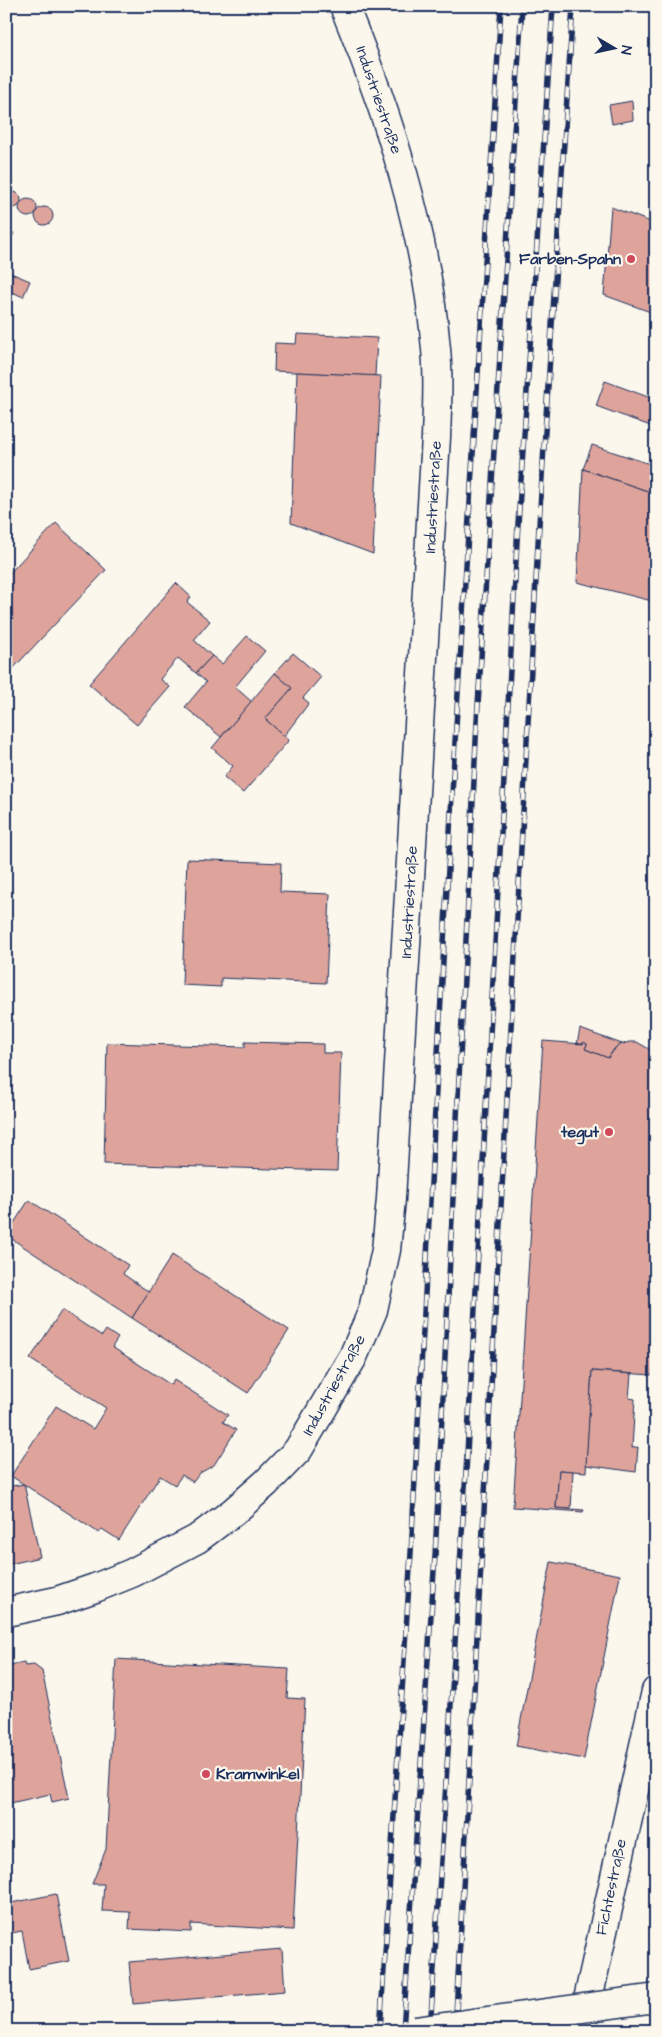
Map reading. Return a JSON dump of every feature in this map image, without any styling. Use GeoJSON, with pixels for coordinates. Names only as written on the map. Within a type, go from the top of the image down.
{"type":"FeatureCollection","features":[{"type":"Feature","properties":{"kind":"street","name":"Industriestraße"},"geometry":{"type":"LineString","coordinates":[[6,1612],[57,1600],[132,1573],[197,1539],[233,1512],[266,1483],[298,1450],[353,1357],[373,1310],[386,1250],[392,1190],[436,437],[436,351],[424,262],[402,168],[371,71],[344,6]]}},
{"type":"Feature","properties":{"kind":"street","name":"Fichtestraße"},"geometry":{"type":"LineString","coordinates":[[581,2031],[656,1690]]}},
{"type":"Feature","properties":{"kind":"street"},"geometry":{"type":"LineString","coordinates":[[415,2031],[656,1998]]}},
{"type":"Feature","properties":{"kind":"building"},"geometry":{"type":"Polygon","coordinates":[[[632,101],[633,120],[612,124],[609,105],[632,101]]]}},
{"type":"Feature","properties":{"kind":"building"},"geometry":{"type":"Polygon","coordinates":[[[13,192],[19,194],[21,200],[19,206],[13,208],[7,206],[5,200],[7,194],[13,192]]]}},
{"type":"Feature","properties":{"kind":"building"},"geometry":{"type":"Polygon","coordinates":[[[28,199],[34,202],[37,208],[34,214],[28,217],[22,214],[19,208],[22,202],[28,199]]]}},
{"type":"Feature","properties":{"kind":"building"},"geometry":{"type":"Polygon","coordinates":[[[44,207],[50,210],[53,216],[50,222],[44,225],[38,222],[35,216],[38,210],[44,207]]]}},
{"type":"Feature","properties":{"kind":"building","name":"Farben-Spahn"},"geometry":{"type":"Polygon","coordinates":[[[611,207],[656,224],[656,314],[604,295],[611,207]]]}},
{"type":"Feature","properties":{"kind":"building"},"geometry":{"type":"Polygon","coordinates":[[[6,230],[14,233],[6,250],[6,230]]]}},
{"type":"Feature","properties":{"kind":"building"},"geometry":{"type":"Polygon","coordinates":[[[6,271],[30,281],[23,297],[6,289],[6,271]]]}},
{"type":"Feature","properties":{"kind":"building"},"geometry":{"type":"Polygon","coordinates":[[[297,334],[377,338],[375,376],[274,371],[275,343],[296,344],[297,334]]]}},
{"type":"Feature","properties":{"kind":"building"},"geometry":{"type":"Polygon","coordinates":[[[297,372],[381,376],[373,554],[291,523],[297,372]]]}},
{"type":"Feature","properties":{"kind":"building"},"geometry":{"type":"Polygon","coordinates":[[[605,381],[656,400],[656,428],[596,406],[605,381]]]}},
{"type":"Feature","properties":{"kind":"building"},"geometry":{"type":"Polygon","coordinates":[[[592,445],[656,466],[656,494],[583,469],[592,445]]]}},
{"type":"Feature","properties":{"kind":"building"},"geometry":{"type":"Polygon","coordinates":[[[583,469],[656,494],[656,602],[577,582],[583,469]]]}},
{"type":"Feature","properties":{"kind":"building"},"geometry":{"type":"Polygon","coordinates":[[[56,523],[106,570],[6,676],[6,577],[56,523]]]}},
{"type":"Feature","properties":{"kind":"building"},"geometry":{"type":"Polygon","coordinates":[[[176,583],[191,597],[187,602],[210,621],[194,640],[212,656],[196,673],[178,658],[160,679],[170,687],[137,725],[89,684],[176,583]]]}},
{"type":"Feature","properties":{"kind":"building"},"geometry":{"type":"Polygon","coordinates":[[[247,636],[265,651],[235,687],[252,702],[221,737],[185,707],[206,682],[196,673],[212,656],[222,664],[247,636]]]}},
{"type":"Feature","properties":{"kind":"building"},"geometry":{"type":"Polygon","coordinates":[[[293,653],[321,677],[303,698],[309,703],[284,736],[265,719],[292,688],[275,673],[293,653]]]}},
{"type":"Feature","properties":{"kind":"building"},"geometry":{"type":"Polygon","coordinates":[[[275,673],[292,688],[265,719],[289,740],[243,793],[224,777],[233,766],[212,748],[275,673]]]}},
{"type":"Feature","properties":{"kind":"building"},"geometry":{"type":"Polygon","coordinates":[[[187,859],[281,863],[280,892],[330,894],[326,983],[221,978],[221,987],[182,985],[187,859]]]}},
{"type":"Feature","properties":{"kind":"building"},"geometry":{"type":"Polygon","coordinates":[[[580,1029],[622,1044],[614,1049],[608,1058],[585,1049],[587,1044],[577,1044],[580,1029]]]}},
{"type":"Feature","properties":{"kind":"building"},"geometry":{"type":"Polygon","coordinates":[[[543,1041],[583,1044],[584,1042],[587,1044],[585,1049],[608,1058],[617,1046],[629,1042],[637,1042],[649,1049],[656,1060],[656,1347],[652,1375],[592,1371],[586,1472],[559,1470],[556,1508],[584,1510],[583,1512],[513,1507],[543,1041]]]}},
{"type":"Feature","properties":{"kind":"building"},"geometry":{"type":"Polygon","coordinates":[[[245,1042],[323,1044],[323,1053],[341,1053],[337,1171],[104,1164],[107,1043],[245,1047],[245,1042]]]}},
{"type":"Feature","properties":{"kind":"building"},"geometry":{"type":"Polygon","coordinates":[[[29,1200],[128,1265],[123,1274],[149,1292],[132,1318],[6,1235],[29,1200]]]}},
{"type":"Feature","properties":{"kind":"building"},"geometry":{"type":"Polygon","coordinates":[[[172,1255],[289,1330],[248,1393],[132,1318],[172,1255]]]}},
{"type":"Feature","properties":{"kind":"building"},"geometry":{"type":"Polygon","coordinates":[[[62,1310],[102,1336],[106,1330],[118,1338],[112,1347],[171,1385],[174,1380],[228,1415],[223,1422],[236,1430],[214,1465],[200,1473],[193,1482],[182,1475],[175,1485],[160,1476],[119,1540],[102,1529],[99,1533],[11,1476],[56,1406],[93,1429],[106,1408],[30,1359],[62,1310]]]}},
{"type":"Feature","properties":{"kind":"building"},"geometry":{"type":"Polygon","coordinates":[[[592,1371],[631,1374],[629,1398],[635,1399],[632,1448],[638,1447],[636,1472],[586,1465],[592,1371]]]}},
{"type":"Feature","properties":{"kind":"building"},"geometry":{"type":"Polygon","coordinates":[[[559,1470],[573,1471],[571,1509],[556,1508],[559,1470]]]}},
{"type":"Feature","properties":{"kind":"building"},"geometry":{"type":"Polygon","coordinates":[[[24,1484],[40,1557],[6,1565],[6,1487],[24,1484]]]}},
{"type":"Feature","properties":{"kind":"building"},"geometry":{"type":"Polygon","coordinates":[[[551,1562],[620,1575],[584,1759],[516,1746],[551,1562]]]}},
{"type":"Feature","properties":{"kind":"building","name":"Kramwinkel"},"geometry":{"type":"Polygon","coordinates":[[[116,1659],[289,1669],[287,1698],[305,1699],[293,1930],[191,1924],[191,1932],[129,1929],[130,1912],[102,1911],[104,1884],[92,1884],[106,1849],[116,1659]]]}},
{"type":"Feature","properties":{"kind":"building"},"geometry":{"type":"Polygon","coordinates":[[[24,1662],[25,1666],[34,1665],[42,1671],[69,1798],[52,1802],[50,1794],[6,1804],[6,1666],[24,1662]]]}},
{"type":"Feature","properties":{"kind":"building"},"geometry":{"type":"Polygon","coordinates":[[[56,1894],[69,1961],[29,1969],[22,1931],[6,1934],[6,1904],[56,1894]]]}},
{"type":"Feature","properties":{"kind":"building"},"geometry":{"type":"Polygon","coordinates":[[[282,1949],[285,1991],[133,2004],[129,1962],[282,1949]]]}},
{"type":"Feature","properties":{"kind":"railway"},"geometry":{"type":"LineString","coordinates":[[380,2031],[411,1553],[454,758],[501,6]]}},
{"type":"Feature","properties":{"kind":"railway"},"geometry":{"type":"LineString","coordinates":[[403,2031],[435,1556],[477,721],[522,6]]}},
{"type":"Feature","properties":{"kind":"railway"},"geometry":{"type":"LineString","coordinates":[[430,2031],[466,1472],[518,524],[553,6]]}},
{"type":"Feature","properties":{"kind":"railway"},"geometry":{"type":"LineString","coordinates":[[455,2031],[540,508],[573,6]]}},
{"type":"Feature","properties":{"kind":"place","name":"Farben-Spahn"},"geometry":{"type":"Point","coordinates":[631,259]}},
{"type":"Feature","properties":{"kind":"place","name":"tegut"},"geometry":{"type":"Point","coordinates":[609,1132]}},
{"type":"Feature","properties":{"kind":"place","name":"Kramwinkel"},"geometry":{"type":"Point","coordinates":[206,1774]}}]}
